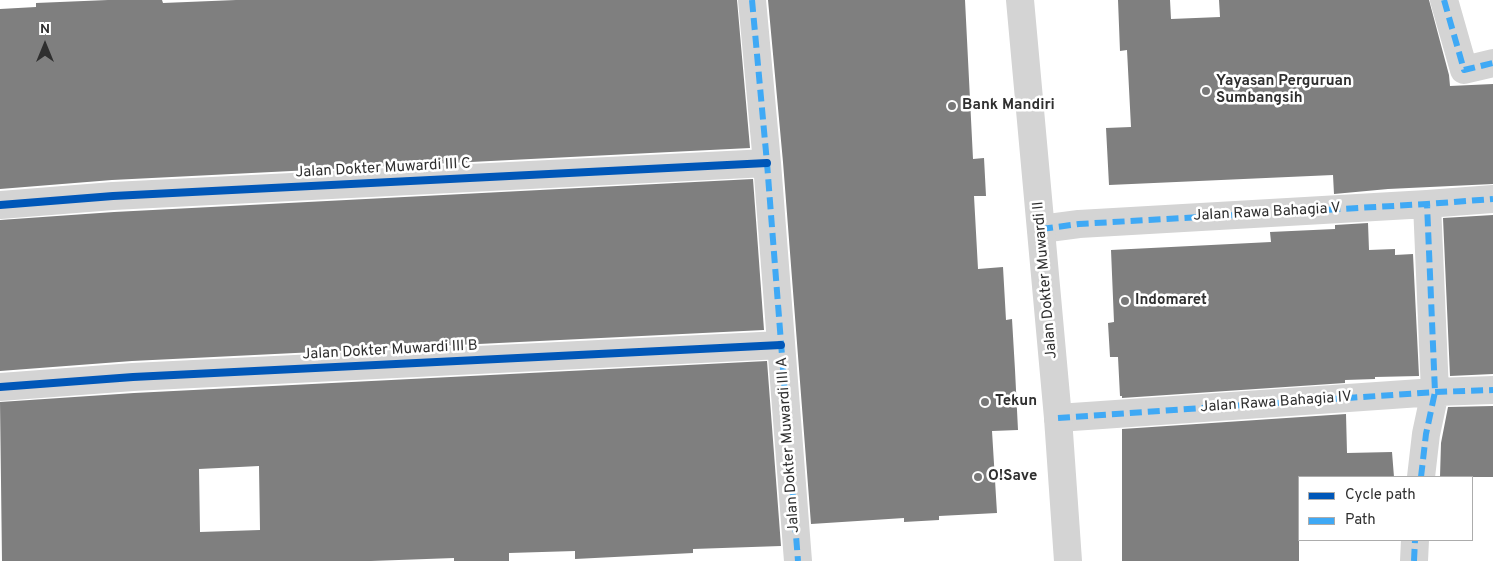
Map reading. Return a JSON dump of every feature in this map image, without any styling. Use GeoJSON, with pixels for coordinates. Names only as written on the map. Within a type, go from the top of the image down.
{"type":"FeatureCollection","features":[{"type":"Feature","properties":{"kind":"street","name":"Jalan Dokter Muwardi III A"},"geometry":{"type":"LineString","coordinates":[[752,0],[767,163],[798,561]]}},
{"type":"Feature","properties":{"kind":"street","name":"Jalan Dokter Muwardi II"},"geometry":{"type":"LineString","coordinates":[[1020,0],[1058,418],[1068,561]]}},
{"type":"Feature","properties":{"kind":"street"},"geometry":{"type":"LineString","coordinates":[[1444,0],[1464,70],[1493,63]]}},
{"type":"Feature","properties":{"kind":"street","name":"Jalan Dokter Muwardi III C"},"geometry":{"type":"LineString","coordinates":[[0,205],[113,196],[767,163]]}},
{"type":"Feature","properties":{"kind":"street","name":"Jalan Rawa Bahagia V"},"geometry":{"type":"LineString","coordinates":[[1040,230],[1079,224],[1427,204],[1493,198]]}},
{"type":"Feature","properties":{"kind":"street"},"geometry":{"type":"LineString","coordinates":[[1421,476],[1426,434],[1435,392],[1427,204]]}},
{"type":"Feature","properties":{"kind":"street","name":"Jalan Dokter Muwardi III B"},"geometry":{"type":"LineString","coordinates":[[0,388],[133,377],[781,345]]}},
{"type":"Feature","properties":{"kind":"street","name":"Jalan Rawa Bahagia IV"},"geometry":{"type":"LineString","coordinates":[[1058,418],[1435,392],[1493,390]]}},
{"type":"Feature","properties":{"kind":"street"},"geometry":{"type":"LineString","coordinates":[[1414,561],[1415,541]]}},
{"type":"Feature","properties":{"kind":"building"},"geometry":{"type":"Polygon","coordinates":[[[162,0],[163,3],[236,0],[737,0],[750,148],[112,180],[0,189],[0,9],[36,7],[36,3],[162,0]]]}},
{"type":"Feature","properties":{"kind":"building"},"geometry":{"type":"Polygon","coordinates":[[[768,0],[965,0],[973,159],[984,158],[986,196],[974,196],[978,269],[1003,267],[1006,320],[1012,319],[1018,430],[992,431],[997,513],[939,516],[939,520],[904,522],[904,518],[811,524],[783,162],[768,0]]]}},
{"type":"Feature","properties":{"kind":"building"},"geometry":{"type":"Polygon","coordinates":[[[1118,0],[1170,0],[1171,19],[1220,17],[1219,0],[1429,0],[1449,75],[1450,86],[1493,84],[1493,184],[1388,189],[1334,194],[1333,175],[1109,185],[1106,128],[1131,127],[1127,50],[1120,51],[1118,0]]]}},
{"type":"Feature","properties":{"kind":"building"},"geometry":{"type":"Polygon","coordinates":[[[753,179],[764,330],[132,361],[0,371],[0,220],[114,212],[753,179]]]}},
{"type":"Feature","properties":{"kind":"building"},"geometry":{"type":"Polygon","coordinates":[[[1493,215],[1493,374],[1450,376],[1443,218],[1493,215]]]}},
{"type":"Feature","properties":{"kind":"building"},"geometry":{"type":"Polygon","coordinates":[[[1368,223],[1369,250],[1395,249],[1395,255],[1413,254],[1419,376],[1375,377],[1375,379],[1345,380],[1345,383],[1122,398],[1120,396],[1118,357],[1110,357],[1108,323],[1114,322],[1111,250],[1271,242],[1270,232],[1335,229],[1335,225],[1368,223]]]}},
{"type":"Feature","properties":{"kind":"building"},"geometry":{"type":"Polygon","coordinates":[[[767,361],[781,546],[693,549],[693,553],[575,559],[575,551],[509,553],[509,561],[454,561],[454,558],[371,561],[2,561],[0,402],[134,393],[767,361]],[[259,466],[199,469],[200,532],[260,530],[259,466]]]}},
{"type":"Feature","properties":{"kind":"building"},"geometry":{"type":"Polygon","coordinates":[[[1493,406],[1493,477],[1440,476],[1441,443],[1448,407],[1493,406]]]}},
{"type":"Feature","properties":{"kind":"building"},"geometry":{"type":"Polygon","coordinates":[[[1346,414],[1347,453],[1392,452],[1394,476],[1298,476],[1299,561],[1122,561],[1122,429],[1346,414]]]}},
{"type":"Feature","properties":{"kind":"marked path"},"geometry":{"type":"LineString","coordinates":[[752,0],[767,163],[798,561]]}},
{"type":"Feature","properties":{"kind":"marked path"},"geometry":{"type":"LineString","coordinates":[[1444,0],[1464,70],[1493,63]]}},
{"type":"Feature","properties":{"kind":"marked path"},"geometry":{"type":"LineString","coordinates":[[1041,229],[1079,224],[1493,199]]}},
{"type":"Feature","properties":{"kind":"marked path"},"geometry":{"type":"LineString","coordinates":[[1421,476],[1426,434],[1435,392],[1427,204]]}},
{"type":"Feature","properties":{"kind":"marked path"},"geometry":{"type":"LineString","coordinates":[[1058,418],[1435,392],[1493,390]]}},
{"type":"Feature","properties":{"kind":"marked path"},"geometry":{"type":"LineString","coordinates":[[1414,561],[1415,541]]}},
{"type":"Feature","properties":{"kind":"cycle path"},"geometry":{"type":"LineString","coordinates":[[0,205],[113,196],[767,163]]}},
{"type":"Feature","properties":{"kind":"cycle path"},"geometry":{"type":"LineString","coordinates":[[0,387],[133,377],[781,345]]}},
{"type":"Feature","properties":{"kind":"place","name":"Yayasan Perguruan Sumbangsih"},"geometry":{"type":"Point","coordinates":[1206,91]}},
{"type":"Feature","properties":{"kind":"place","name":"Bank Mandiri"},"geometry":{"type":"Point","coordinates":[952,106]}},
{"type":"Feature","properties":{"kind":"place","name":"Indomaret"},"geometry":{"type":"Point","coordinates":[1125,301]}},
{"type":"Feature","properties":{"kind":"place","name":"Tekun"},"geometry":{"type":"Point","coordinates":[985,402]}},
{"type":"Feature","properties":{"kind":"place","name":"O!Save"},"geometry":{"type":"Point","coordinates":[978,477]}}]}
